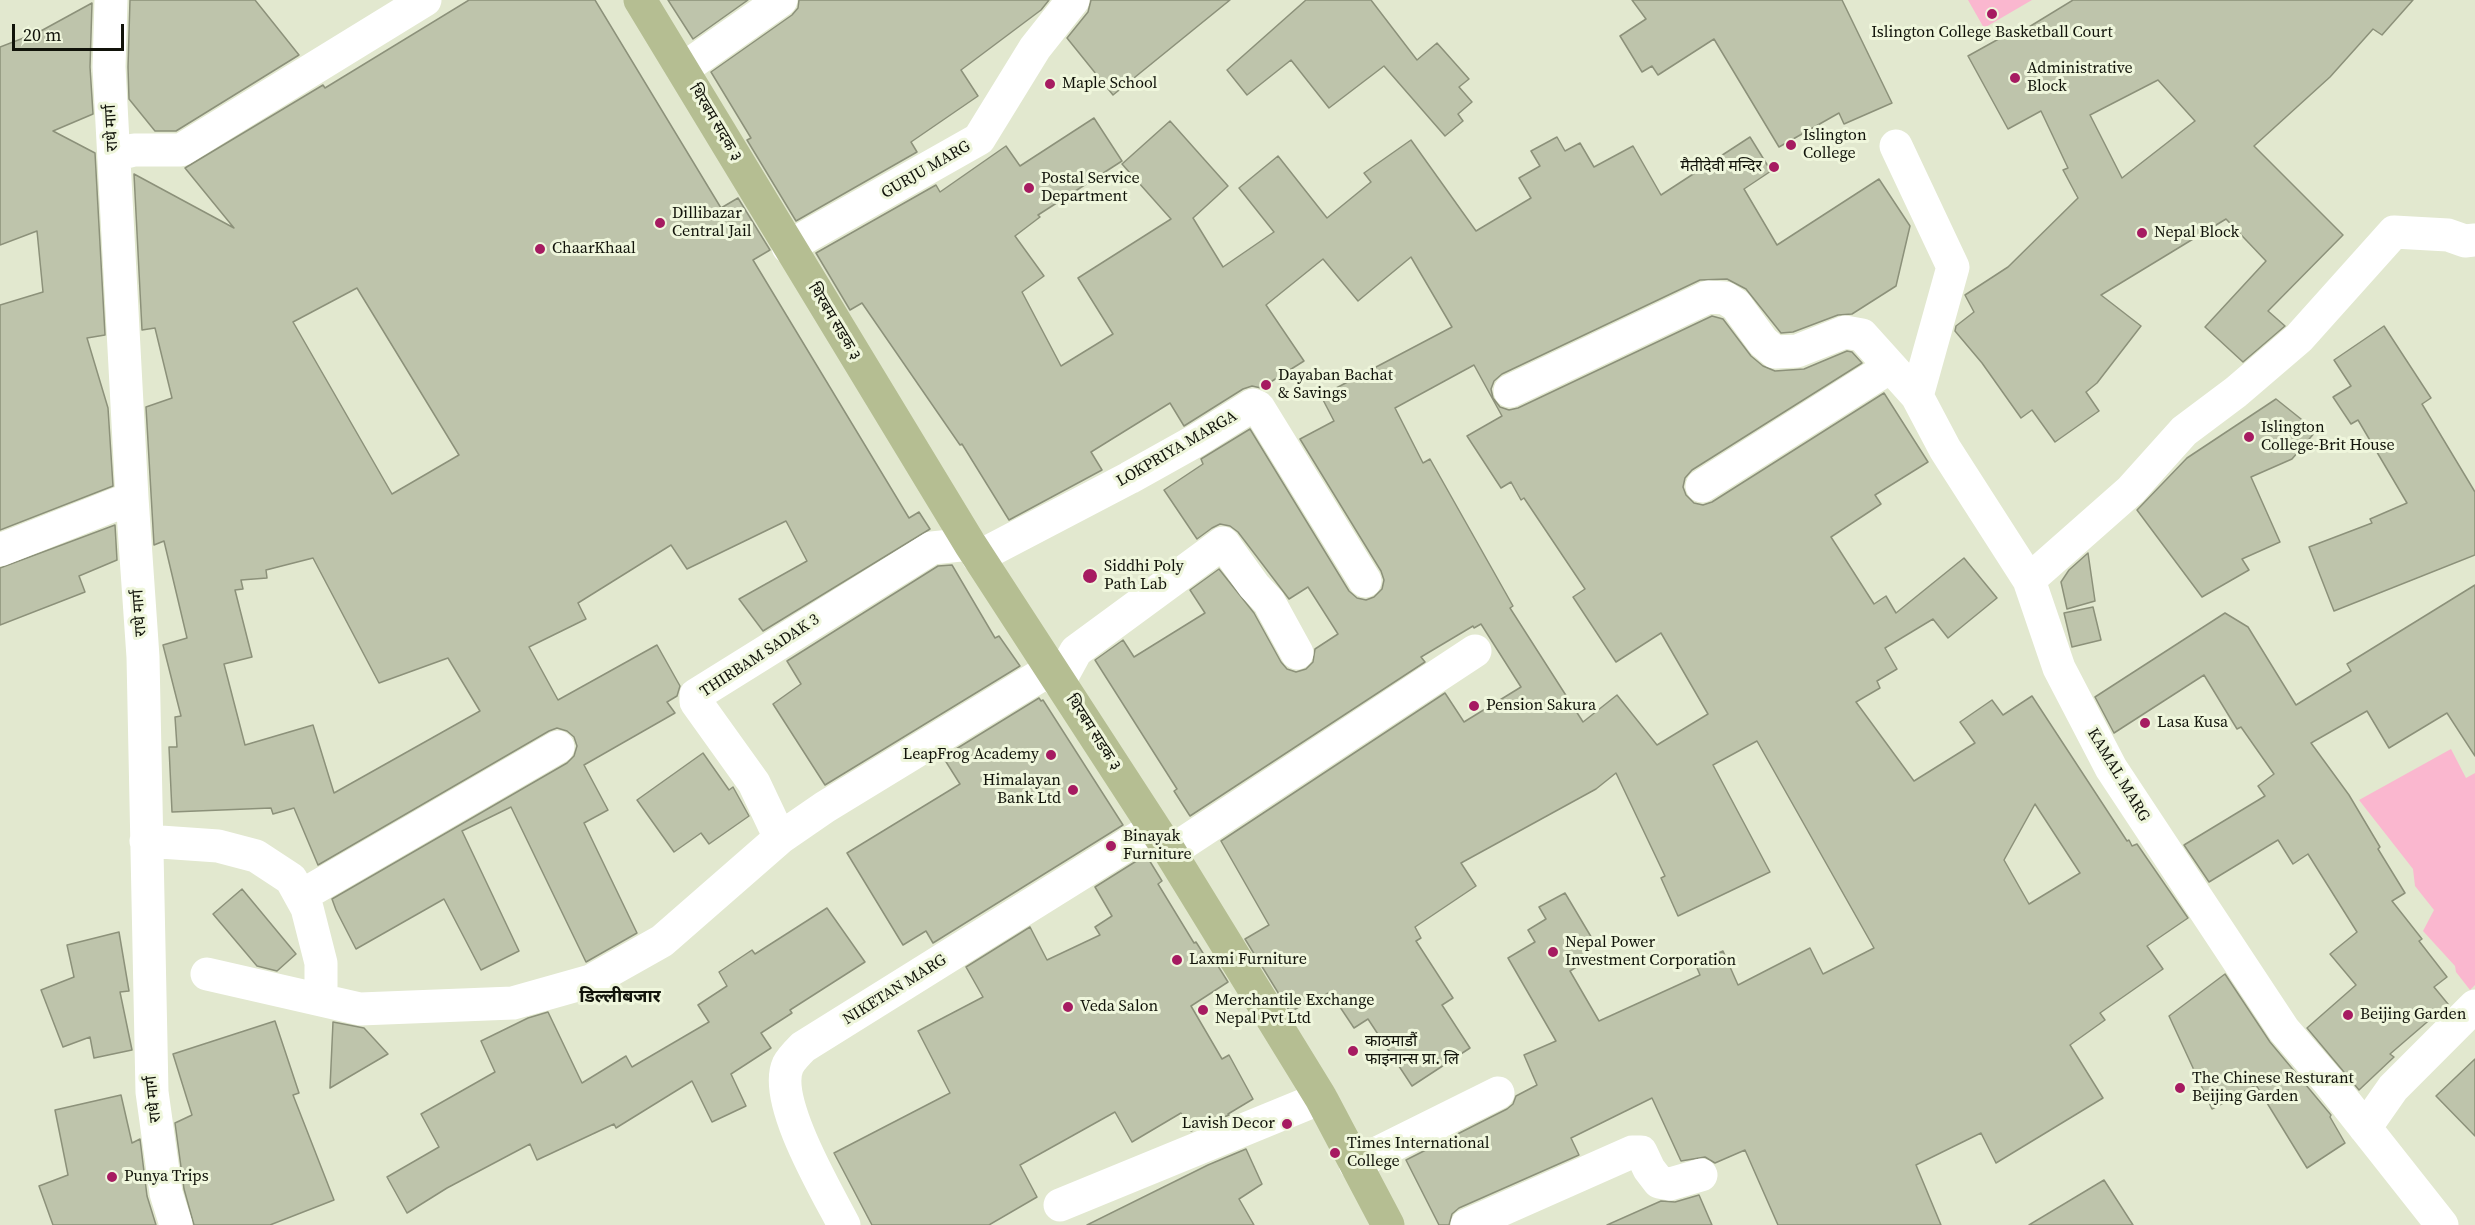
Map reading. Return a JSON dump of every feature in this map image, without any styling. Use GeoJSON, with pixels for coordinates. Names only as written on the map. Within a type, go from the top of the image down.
{"type":"FeatureCollection","features":[{"type":"Feature","properties":{"kind":"main road","name":"थिरबम सदक ३"},"geometry":{"type":"LineString","coordinates":[[640,0],[788,247]]}},
{"type":"Feature","properties":{"kind":"main road","name":"थिरबम सडक ३"},"geometry":{"type":"LineString","coordinates":[[788,247],[974,550],[1162,840],[1321,1098],[1388,1225]]}},
{"type":"Feature","properties":{"kind":"street","name":"राधे मार्ग"},"geometry":{"type":"LineString","coordinates":[[111,0],[109,67],[132,498],[143,657],[152,1092],[166,1193],[176,1225]]}},
{"type":"Feature","properties":{"kind":"street"},"geometry":{"type":"LineString","coordinates":[[114,155],[134,150],[182,150],[425,0]]}},
{"type":"Feature","properties":{"kind":"street"},"geometry":{"type":"LineString","coordinates":[[683,69],[782,0]]}},
{"type":"Feature","properties":{"kind":"street","name":"GURJU MARG"},"geometry":{"type":"LineString","coordinates":[[788,247],[979,139],[1035,48],[1073,0]]}},
{"type":"Feature","properties":{"kind":"street"},"geometry":{"type":"LineString","coordinates":[[1896,146],[1953,267],[1917,396]]}},
{"type":"Feature","properties":{"kind":"street"},"geometry":{"type":"LineString","coordinates":[[2029,580],[2131,489],[2184,431],[2236,392],[2299,338],[2394,232],[2448,235],[2465,241],[2475,240]]}},
{"type":"Feature","properties":{"kind":"street","name":"KAMAL MARG"},"geometry":{"type":"LineString","coordinates":[[1510,391],[1708,297],[1725,298],[1736,305],[1763,342],[1775,352],[1797,351],[1845,332],[1862,335],[1917,396],[1945,449],[2029,580],[2059,668],[2111,768],[2284,1030],[2329,1082],[2442,1225]]}},
{"type":"Feature","properties":{"kind":"street"},"geometry":{"type":"LineString","coordinates":[[1702,486],[1890,367]]}},
{"type":"Feature","properties":{"kind":"street","name":"LOKPRIYA MARGA"},"geometry":{"type":"LineString","coordinates":[[974,550],[1129,478],[1253,405],[1258,407],[1365,581]]}},
{"type":"Feature","properties":{"kind":"street"},"geometry":{"type":"LineString","coordinates":[[0,550],[132,498]]}},
{"type":"Feature","properties":{"kind":"street"},"geometry":{"type":"LineString","coordinates":[[207,974],[360,1009],[513,1003],[591,981],[662,941],[780,838],[825,807],[1055,676],[1076,651],[1222,543],[1269,602],[1297,653]]}},
{"type":"Feature","properties":{"kind":"street","name":"THIRBAM SADAK 3"},"geometry":{"type":"LineString","coordinates":[[780,838],[754,783],[696,702],[696,695],[932,548],[974,550]]}},
{"type":"Feature","properties":{"kind":"street","name":"NIKETAN MARG"},"geometry":{"type":"LineString","coordinates":[[844,1225],[788,1109],[785,1088],[788,1065],[803,1047],[1162,840],[1475,651]]}},
{"type":"Feature","properties":{"kind":"street"},"geometry":{"type":"LineString","coordinates":[[300,896],[558,747]]}},
{"type":"Feature","properties":{"kind":"street"},"geometry":{"type":"LineString","coordinates":[[146,841],[218,846],[256,856],[291,879],[307,908],[321,963],[321,999]]}},
{"type":"Feature","properties":{"kind":"street"},"geometry":{"type":"LineString","coordinates":[[2365,1128],[2393,1088],[2475,1006]]}},
{"type":"Feature","properties":{"kind":"street"},"geometry":{"type":"LineString","coordinates":[[1355,1164],[1498,1093]]}},
{"type":"Feature","properties":{"kind":"street"},"geometry":{"type":"LineString","coordinates":[[1060,1204],[1321,1098]]}},
{"type":"Feature","properties":{"kind":"street"},"geometry":{"type":"LineString","coordinates":[[1467,1225],[1632,1152],[1641,1152],[1649,1169],[1659,1182],[1670,1184],[1701,1175]]}},
{"type":"Feature","properties":{"kind":"shaded area","name":"Islington College Basketball Court"},"geometry":{"type":"Polygon","coordinates":[[[1968,0],[2032,0],[1984,28],[1968,0]]]}},
{"type":"Feature","properties":{"kind":"shaded area"},"geometry":{"type":"Polygon","coordinates":[[[2451,749],[2466,778],[2475,773],[2475,985],[2470,990],[2456,972],[2455,966],[2423,931],[2434,910],[2415,886],[2413,869],[2359,800],[2451,749]]]}},
{"type":"Feature","properties":{"kind":"building"},"geometry":{"type":"Polygon","coordinates":[[[130,0],[255,0],[299,55],[176,131],[155,131],[129,99],[130,0]]]}},
{"type":"Feature","properties":{"kind":"building"},"geometry":{"type":"Polygon","coordinates":[[[469,0],[595,0],[721,208],[738,198],[770,250],[753,260],[909,518],[919,512],[930,529],[763,631],[739,599],[807,561],[786,521],[687,569],[671,545],[578,603],[586,619],[529,647],[558,700],[657,645],[680,686],[677,696],[667,702],[675,713],[584,765],[608,810],[584,823],[637,933],[586,962],[511,807],[462,831],[519,951],[481,970],[444,899],[356,949],[332,899],[567,763],[574,756],[577,746],[574,737],[567,731],[557,728],[549,731],[318,865],[294,808],[273,814],[271,808],[172,812],[169,747],[177,747],[175,717],[181,716],[163,645],[187,638],[164,541],[154,545],[146,407],[172,398],[155,328],[142,330],[134,174],[234,228],[185,168],[323,85],[325,88],[469,0]],[[357,288],[293,322],[392,494],[459,455],[357,288]],[[313,558],[266,570],[267,578],[241,580],[243,589],[235,590],[252,657],[224,664],[245,745],[313,725],[334,793],[480,711],[448,658],[379,683],[313,558]]]}},
{"type":"Feature","properties":{"kind":"building"},"geometry":{"type":"Polygon","coordinates":[[[668,0],[748,0],[693,39],[668,0]]]}},
{"type":"Feature","properties":{"kind":"building"},"geometry":{"type":"Polygon","coordinates":[[[799,0],[1049,0],[1041,10],[961,70],[978,96],[911,142],[917,152],[796,221],[747,140],[751,138],[711,72],[792,15],[798,8],[799,0]]]}},
{"type":"Feature","properties":{"kind":"building"},"geometry":{"type":"Polygon","coordinates":[[[1091,0],[1230,0],[1113,95],[1067,38],[1088,12],[1091,0]]]}},
{"type":"Feature","properties":{"kind":"building"},"geometry":{"type":"Polygon","coordinates":[[[1306,0],[1371,0],[1417,60],[1437,43],[1469,79],[1459,87],[1472,102],[1458,114],[1463,121],[1445,136],[1384,66],[1329,108],[1291,60],[1247,95],[1227,70],[1306,0]]]}},
{"type":"Feature","properties":{"kind":"building"},"geometry":{"type":"Polygon","coordinates":[[[1632,0],[1842,0],[1892,103],[1844,124],[1839,113],[1779,147],[1714,39],[1658,75],[1652,66],[1642,72],[1620,36],[1646,19],[1632,0]]]}},
{"type":"Feature","properties":{"kind":"building"},"geometry":{"type":"Polygon","coordinates":[[[2073,0],[2413,0],[2382,35],[2373,29],[2330,77],[2254,146],[2343,235],[2268,311],[2285,326],[2243,362],[2205,327],[2266,261],[2226,219],[2101,295],[2141,326],[2097,383],[2086,392],[2099,411],[2055,442],[2032,410],[2021,418],[1982,363],[1955,331],[1956,326],[1974,312],[1965,295],[2008,267],[2078,198],[2063,170],[2068,168],[2041,111],[2008,129],[1968,56],[2022,26],[2024,30],[2073,0]],[[2158,80],[2090,115],[2122,178],[2195,121],[2158,80]]]}},
{"type":"Feature","properties":{"kind":"building"},"geometry":{"type":"Polygon","coordinates":[[[92,3],[90,67],[93,114],[53,131],[95,153],[105,335],[87,338],[108,408],[113,486],[0,530],[0,305],[43,292],[37,231],[0,245],[0,47],[39,32],[92,3]]]}},
{"type":"Feature","properties":{"kind":"building"},"geometry":{"type":"Polygon","coordinates":[[[1094,118],[1122,161],[1038,215],[1040,217],[1015,236],[1044,276],[1022,292],[1061,366],[1113,334],[1078,278],[1171,219],[1122,164],[1170,121],[1228,186],[1193,218],[1223,267],[1274,232],[1239,188],[1278,156],[1327,218],[1371,182],[1364,173],[1411,140],[1476,231],[1531,198],[1519,178],[1540,166],[1531,151],[1557,137],[1565,151],[1580,143],[1594,167],[1633,146],[1661,195],[1750,137],[1771,171],[1744,189],[1777,245],[1879,179],[1910,226],[1896,286],[1852,314],[1838,315],[1793,332],[1781,333],[1746,289],[1727,279],[1700,280],[1502,374],[1494,381],[1491,389],[1493,398],[1500,407],[1509,410],[1518,408],[1712,316],[1723,319],[1751,356],[1763,366],[1775,371],[1804,369],[1847,351],[1852,352],[1862,363],[1692,470],[1685,478],[1683,487],[1686,495],[1694,503],[1703,505],[1712,502],[1884,393],[1928,462],[1875,495],[1881,504],[1831,537],[1874,604],[1886,596],[1896,613],[1964,558],[1997,598],[1948,638],[1933,619],[1885,648],[1897,669],[1877,681],[1880,688],[1856,702],[1914,781],[1975,743],[1960,722],[1992,700],[2003,715],[2032,696],[2127,841],[2129,840],[2132,846],[2137,844],[2188,918],[2147,946],[2163,969],[2100,1013],[2105,1020],[2070,1045],[2103,1098],[1996,1163],[1981,1133],[1916,1165],[1941,1225],[1778,1225],[1745,1150],[1715,1163],[1705,1157],[1681,1161],[1652,1098],[1571,1138],[1579,1155],[1459,1208],[1452,1214],[1449,1225],[1439,1225],[1406,1160],[1507,1109],[1513,1104],[1516,1096],[1537,1085],[1524,1055],[1556,1041],[1508,958],[1535,942],[1528,930],[1546,919],[1539,907],[1565,893],[1593,940],[1584,945],[1591,958],[1570,971],[1599,1021],[1700,975],[1695,963],[1723,951],[1738,985],[1810,948],[1823,974],[1874,948],[1757,741],[1713,765],[1770,872],[1678,916],[1661,878],[1665,876],[1616,773],[1596,789],[1461,863],[1476,886],[1415,927],[1421,938],[1416,941],[1453,998],[1442,1005],[1470,1048],[1412,1086],[1368,1019],[1354,1028],[1330,992],[1290,1012],[1245,939],[1269,925],[1221,841],[1445,693],[1464,722],[1521,687],[1481,624],[1474,628],[1473,626],[1421,657],[1425,662],[1190,816],[1174,791],[1177,789],[1095,660],[1123,640],[1134,657],[1205,613],[1190,590],[1219,569],[1254,613],[1287,669],[1296,672],[1306,669],[1313,662],[1315,649],[1338,634],[1308,587],[1289,599],[1238,532],[1230,526],[1220,524],[1197,539],[1164,490],[1203,464],[1201,459],[1250,429],[1349,591],[1357,598],[1366,600],[1374,597],[1382,589],[1384,580],[1381,571],[1300,439],[1334,421],[1321,396],[1452,327],[1411,257],[1358,301],[1323,259],[1266,305],[1304,361],[1261,388],[1252,386],[1243,389],[1184,426],[1170,403],[1091,452],[1102,470],[1009,520],[962,444],[960,445],[862,303],[850,310],[816,253],[936,185],[940,192],[1006,146],[1020,166],[1094,118]],[[1474,365],[1395,408],[1423,463],[1430,459],[1513,606],[1510,608],[1583,722],[1617,695],[1657,745],[1708,714],[1661,633],[1616,662],[1573,597],[1585,589],[1524,498],[1521,500],[1511,482],[1501,488],[1467,436],[1502,416],[1474,365]],[[2035,804],[2004,860],[2029,904],[2080,873],[2035,804]]]}},
{"type":"Feature","properties":{"kind":"building"},"geometry":{"type":"Polygon","coordinates":[[[2384,326],[2431,398],[2422,404],[2475,492],[2475,555],[2334,611],[2309,547],[2372,523],[2370,519],[2407,503],[2358,420],[2351,424],[2333,397],[2351,386],[2334,360],[2384,326]]]}},
{"type":"Feature","properties":{"kind":"building"},"geometry":{"type":"Polygon","coordinates":[[[2276,399],[2316,431],[2292,459],[2251,477],[2280,542],[2242,559],[2249,570],[2202,597],[2137,510],[2187,458],[2276,399]]]}},
{"type":"Feature","properties":{"kind":"building"},"geometry":{"type":"Polygon","coordinates":[[[115,525],[117,560],[79,576],[85,592],[0,625],[0,568],[115,525]]]}},
{"type":"Feature","properties":{"kind":"building"},"geometry":{"type":"Polygon","coordinates":[[[2088,553],[2095,601],[2067,609],[2061,582],[2069,570],[2088,553]]]}},
{"type":"Feature","properties":{"kind":"building"},"geometry":{"type":"Polygon","coordinates":[[[952,565],[995,638],[999,636],[1020,666],[825,785],[773,704],[801,684],[787,661],[938,566],[952,565]]]}},
{"type":"Feature","properties":{"kind":"building"},"geometry":{"type":"Polygon","coordinates":[[[2475,585],[2475,756],[2447,713],[2389,748],[2367,711],[2311,743],[2349,795],[2405,893],[2392,901],[2422,939],[2419,941],[2447,977],[2434,987],[2448,1004],[2390,1054],[2394,1057],[2359,1090],[2307,1028],[2356,985],[2330,954],[2357,932],[2308,854],[2293,864],[2278,840],[2209,882],[2184,845],[2265,796],[2258,786],[2274,774],[2241,727],[2237,729],[2204,675],[2114,733],[2095,697],[2225,613],[2248,627],[2296,705],[2351,671],[2347,664],[2475,585]]]}},
{"type":"Feature","properties":{"kind":"building"},"geometry":{"type":"Polygon","coordinates":[[[2093,607],[2101,640],[2072,647],[2064,613],[2093,607]]]}},
{"type":"Feature","properties":{"kind":"building"},"geometry":{"type":"Polygon","coordinates":[[[1039,698],[1043,700],[1123,825],[933,943],[926,931],[903,945],[847,853],[960,784],[943,757],[1039,698]]]}},
{"type":"Feature","properties":{"kind":"building"},"geometry":{"type":"Polygon","coordinates":[[[703,753],[729,790],[733,787],[749,816],[709,844],[701,833],[674,852],[637,800],[703,753]]]}},
{"type":"Feature","properties":{"kind":"building"},"geometry":{"type":"Polygon","coordinates":[[[1146,855],[1162,881],[1158,884],[1194,943],[1196,942],[1208,961],[1213,958],[1228,982],[1191,1006],[1222,1059],[1229,1055],[1253,1099],[1229,1115],[1191,1131],[1181,1113],[1132,1142],[1115,1112],[1020,1165],[1037,1197],[989,1225],[872,1225],[834,1153],[950,1093],[918,1031],[983,997],[966,967],[1030,927],[1047,960],[1100,935],[1095,927],[1112,916],[1095,887],[1146,855]]]}},
{"type":"Feature","properties":{"kind":"building"},"geometry":{"type":"Polygon","coordinates":[[[242,889],[296,954],[277,971],[257,966],[213,914],[242,889]]]}},
{"type":"Feature","properties":{"kind":"building"},"geometry":{"type":"Polygon","coordinates":[[[827,908],[865,962],[790,1010],[792,1013],[761,1033],[771,1048],[731,1074],[746,1106],[712,1122],[692,1081],[616,1128],[614,1124],[537,1160],[530,1144],[447,1188],[407,1213],[387,1177],[439,1147],[421,1114],[495,1072],[481,1041],[528,1018],[548,1012],[582,1083],[626,1056],[632,1067],[709,1022],[698,1005],[727,986],[719,972],[752,950],[755,954],[827,908]]]}},
{"type":"Feature","properties":{"kind":"building"},"geometry":{"type":"Polygon","coordinates":[[[119,932],[129,991],[120,992],[132,1050],[94,1058],[90,1037],[63,1047],[41,990],[74,977],[67,945],[119,932]]]}},
{"type":"Feature","properties":{"kind":"building"},"geometry":{"type":"Polygon","coordinates":[[[2225,974],[2270,1042],[2331,1115],[2345,1143],[2307,1168],[2256,1085],[2212,1109],[2169,1016],[2225,974]]]}},
{"type":"Feature","properties":{"kind":"building"},"geometry":{"type":"Polygon","coordinates":[[[275,1021],[299,1093],[293,1095],[334,1200],[270,1225],[194,1225],[184,1189],[175,1123],[192,1115],[173,1054],[275,1021]]]}},
{"type":"Feature","properties":{"kind":"building"},"geometry":{"type":"Polygon","coordinates":[[[333,1022],[364,1028],[388,1054],[330,1088],[333,1022]]]}},
{"type":"Feature","properties":{"kind":"building"},"geometry":{"type":"Polygon","coordinates":[[[2475,1059],[2475,1136],[2436,1096],[2475,1059]]]}},
{"type":"Feature","properties":{"kind":"building"},"geometry":{"type":"Polygon","coordinates":[[[121,1095],[132,1143],[140,1139],[147,1196],[156,1225],[53,1225],[39,1186],[68,1175],[55,1110],[121,1095]]]}},
{"type":"Feature","properties":{"kind":"building"},"geometry":{"type":"Polygon","coordinates":[[[1246,1149],[1262,1184],[1239,1199],[1254,1225],[1087,1225],[1208,1165],[1246,1149]]]}},
{"type":"Feature","properties":{"kind":"building"},"geometry":{"type":"Polygon","coordinates":[[[2104,1180],[2133,1225],[2029,1225],[2104,1180]]]}},
{"type":"Feature","properties":{"kind":"building"},"geometry":{"type":"Polygon","coordinates":[[[1699,1195],[1712,1225],[1607,1225],[1661,1201],[1675,1202],[1699,1195]]]}},
{"type":"Feature","properties":{"kind":"place","name":"Islington College Basketball Court"},"geometry":{"type":"Point","coordinates":[1992,14]}},
{"type":"Feature","properties":{"kind":"place","name":"Administrative Block"},"geometry":{"type":"Point","coordinates":[2015,78]}},
{"type":"Feature","properties":{"kind":"place","name":"Maple School"},"geometry":{"type":"Point","coordinates":[1050,84]}},
{"type":"Feature","properties":{"kind":"place","name":"Islington College"},"geometry":{"type":"Point","coordinates":[1791,145]}},
{"type":"Feature","properties":{"kind":"place","name":"मैतीदेवी मन्दिर"},"geometry":{"type":"Point","coordinates":[1774,167]}},
{"type":"Feature","properties":{"kind":"place","name":"Postal Service Department"},"geometry":{"type":"Point","coordinates":[1029,188]}},
{"type":"Feature","properties":{"kind":"place","name":"Dillibazar Central Jail"},"geometry":{"type":"Point","coordinates":[660,223]}},
{"type":"Feature","properties":{"kind":"place","name":"Nepal Block"},"geometry":{"type":"Point","coordinates":[2142,233]}},
{"type":"Feature","properties":{"kind":"place","name":"ChaarKhaal"},"geometry":{"type":"Point","coordinates":[540,249]}},
{"type":"Feature","properties":{"kind":"place","name":"Dayaban Bachat & Savings"},"geometry":{"type":"Point","coordinates":[1266,385]}},
{"type":"Feature","properties":{"kind":"place","name":"Islington College-Brit House"},"geometry":{"type":"Point","coordinates":[2249,437]}},
{"type":"Feature","properties":{"kind":"place","name":"Siddhi Poly Path Lab"},"geometry":{"type":"Point","coordinates":[1090,576]}},
{"type":"Feature","properties":{"kind":"place","name":"Pension Sakura"},"geometry":{"type":"Point","coordinates":[1474,706]}},
{"type":"Feature","properties":{"kind":"place","name":"Lasa Kusa"},"geometry":{"type":"Point","coordinates":[2145,723]}},
{"type":"Feature","properties":{"kind":"place","name":"LeapFrog Academy"},"geometry":{"type":"Point","coordinates":[1051,755]}},
{"type":"Feature","properties":{"kind":"place","name":"Himalayan Bank Ltd"},"geometry":{"type":"Point","coordinates":[1073,790]}},
{"type":"Feature","properties":{"kind":"place","name":"Binayak Furniture"},"geometry":{"type":"Point","coordinates":[1111,846]}},
{"type":"Feature","properties":{"kind":"place","name":"Nepal Power Investment Corporation"},"geometry":{"type":"Point","coordinates":[1553,952]}},
{"type":"Feature","properties":{"kind":"place","name":"Laxmi Furniture"},"geometry":{"type":"Point","coordinates":[1177,960]}},
{"type":"Feature","properties":{"kind":"place","name":"Veda Salon"},"geometry":{"type":"Point","coordinates":[1068,1007]}},
{"type":"Feature","properties":{"kind":"place","name":"Merchantile Exchange Nepal Pvt Ltd"},"geometry":{"type":"Point","coordinates":[1203,1010]}},
{"type":"Feature","properties":{"kind":"place","name":"Beijing Garden"},"geometry":{"type":"Point","coordinates":[2348,1015]}},
{"type":"Feature","properties":{"kind":"place","name":"काठमाडौं फाइनान्स प्रा. लि"},"geometry":{"type":"Point","coordinates":[1353,1051]}},
{"type":"Feature","properties":{"kind":"place","name":"The Chinese Resturant Beijing Garden"},"geometry":{"type":"Point","coordinates":[2180,1088]}},
{"type":"Feature","properties":{"kind":"place","name":"Lavish Decor"},"geometry":{"type":"Point","coordinates":[1287,1124]}},
{"type":"Feature","properties":{"kind":"place","name":"Times International College"},"geometry":{"type":"Point","coordinates":[1335,1153]}},
{"type":"Feature","properties":{"kind":"place","name":"Punya Trips"},"geometry":{"type":"Point","coordinates":[112,1177]}},
{"type":"Feature","properties":{"kind":"district","name":"डिल्लीबजार"},"geometry":{"type":"Point","coordinates":[620,997]}}]}
